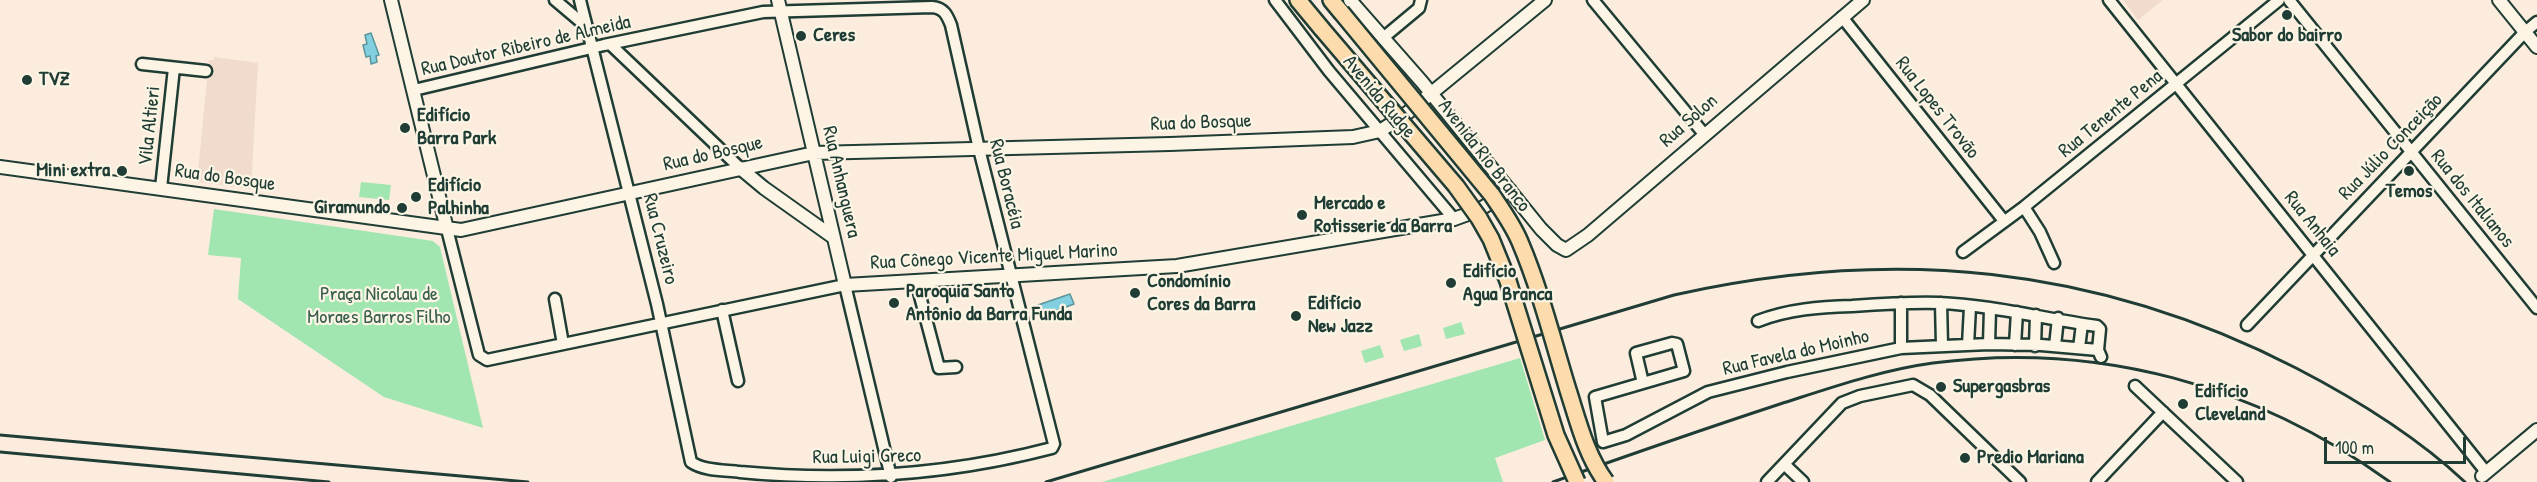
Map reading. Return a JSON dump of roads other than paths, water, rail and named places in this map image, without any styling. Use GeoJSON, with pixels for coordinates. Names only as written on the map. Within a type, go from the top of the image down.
{"type":"FeatureCollection","features":[{"type":"Feature","properties":{"kind":"main road","name":"Avenida Rio Branco"},"geometry":{"type":"LineString","coordinates":[[1298,0],[1450,179],[1479,218],[1500,259],[1556,435],[1577,482]]}},
{"type":"Feature","properties":{"kind":"main road","name":"Avenida Rio Branco"},"geometry":{"type":"LineString","coordinates":[[1341,4],[1492,195],[1510,223],[1520,242],[1536,287],[1593,463],[1606,482]]}},
{"type":"Feature","properties":{"kind":"street"},"geometry":{"type":"LineString","coordinates":[[391,0],[447,229]]}},
{"type":"Feature","properties":{"kind":"street"},"geometry":{"type":"LineString","coordinates":[[555,0],[587,27]]}},
{"type":"Feature","properties":{"kind":"street","name":"Rua Cruzeiro"},"geometry":{"type":"LineString","coordinates":[[580,0],[630,193],[689,453]]}},
{"type":"Feature","properties":{"kind":"street","name":"Avenida Rudge"},"geometry":{"type":"LineString","coordinates":[[1275,0],[1329,71],[1454,219]]}},
{"type":"Feature","properties":{"kind":"street"},"geometry":{"type":"LineString","coordinates":[[1383,38],[1419,8],[1421,0]]}},
{"type":"Feature","properties":{"kind":"street","name":"Rua do Bosque"},"geometry":{"type":"LineString","coordinates":[[0,167],[461,230],[814,153],[1353,137],[1380,131],[1406,114],[1545,0]]}},
{"type":"Feature","properties":{"kind":"street"},"geometry":{"type":"LineString","coordinates":[[1593,0],[1704,134]]}},
{"type":"Feature","properties":{"kind":"street","name":"Rua Solon"},"geometry":{"type":"LineString","coordinates":[[1541,229],[1561,249],[1566,250],[1573,246],[1863,0]]}},
{"type":"Feature","properties":{"kind":"street","name":"Rua Anhaia"},"geometry":{"type":"LineString","coordinates":[[2109,0],[2314,255],[2484,474]]}},
{"type":"Feature","properties":{"kind":"street","name":"Rua Tenente Pena"},"geometry":{"type":"LineString","coordinates":[[1963,252],[2024,207],[2279,0]]}},
{"type":"Feature","properties":{"kind":"street","name":"Rua dos Italianos"},"geometry":{"type":"LineString","coordinates":[[2289,0],[2537,308]]}},
{"type":"Feature","properties":{"kind":"street"},"geometry":{"type":"LineString","coordinates":[[2499,0],[2537,47]]}},
{"type":"Feature","properties":{"kind":"street","name":"Rua Doutor Ribeiro de Almeida"},"geometry":{"type":"LineString","coordinates":[[414,90],[779,6],[898,4],[932,7]]}},
{"type":"Feature","properties":{"kind":"street","name":"Avenida Rudge"},"geometry":{"type":"LineString","coordinates":[[1341,4],[1383,38],[1541,229]]}},
{"type":"Feature","properties":{"kind":"street","name":"Rua Anhanguera"},"geometry":{"type":"LineString","coordinates":[[779,6],[891,477]]}},
{"type":"Feature","properties":{"kind":"street","name":"Rua Boracéia"},"geometry":{"type":"LineString","coordinates":[[932,7],[944,11],[951,25],[979,149],[1054,444],[1052,448]]}},
{"type":"Feature","properties":{"kind":"street","name":"Rua Lopes Trovão"},"geometry":{"type":"LineString","coordinates":[[1842,17],[2004,221]]}},
{"type":"Feature","properties":{"kind":"street","name":"Rua Júlio Conceição"},"geometry":{"type":"LineString","coordinates":[[2247,325],[2537,22]]}},
{"type":"Feature","properties":{"kind":"street"},"geometry":{"type":"LineString","coordinates":[[610,44],[740,168],[833,237]]}},
{"type":"Feature","properties":{"kind":"street","name":"Vila Altieri"},"geometry":{"type":"LineString","coordinates":[[142,64],[206,71]]}},
{"type":"Feature","properties":{"kind":"street","name":"Vila Altieri"},"geometry":{"type":"LineString","coordinates":[[161,188],[174,68]]}},
{"type":"Feature","properties":{"kind":"street"},"geometry":{"type":"LineString","coordinates":[[764,188],[760,171],[772,161]]}},
{"type":"Feature","properties":{"kind":"street","name":"Rua Cônego Vicente Miguel Marino"},"geometry":{"type":"LineString","coordinates":[[447,229],[479,355],[487,360],[845,285],[1190,264],[1454,219],[1479,210],[1510,190]]}},
{"type":"Feature","properties":{"kind":"street"},"geometry":{"type":"LineString","coordinates":[[2024,207],[2040,232],[2054,263]]}},
{"type":"Feature","properties":{"kind":"street"},"geometry":{"type":"LineString","coordinates":[[916,280],[939,368],[956,366]]}},
{"type":"Feature","properties":{"kind":"street"},"geometry":{"type":"LineString","coordinates":[[555,299],[563,344]]}},
{"type":"Feature","properties":{"kind":"street"},"geometry":{"type":"LineString","coordinates":[[1901,303],[1901,348]]}},
{"type":"Feature","properties":{"kind":"street"},"geometry":{"type":"LineString","coordinates":[[1941,303],[1942,345]]}},
{"type":"Feature","properties":{"kind":"street","name":"Rua Favela do Moinho"},"geometry":{"type":"LineString","coordinates":[[1643,383],[1636,353],[1672,343],[1677,344],[1684,371],[1643,383],[1595,397],[1603,442],[1626,435],[1708,392],[1787,372],[1901,348],[1942,345],[2055,346],[2079,348],[2099,354],[2100,329],[2097,326],[2058,318],[1941,303],[1806,308],[1776,314],[1758,321]]}},
{"type":"Feature","properties":{"kind":"street"},"geometry":{"type":"LineString","coordinates":[[1968,345],[1970,307]]}},
{"type":"Feature","properties":{"kind":"street"},"geometry":{"type":"LineString","coordinates":[[1989,345],[1990,309]]}},
{"type":"Feature","properties":{"kind":"street"},"geometry":{"type":"LineString","coordinates":[[722,310],[738,381]]}},
{"type":"Feature","properties":{"kind":"street"},"geometry":{"type":"LineString","coordinates":[[2015,345],[2017,312]]}},
{"type":"Feature","properties":{"kind":"street"},"geometry":{"type":"LineString","coordinates":[[2036,315],[2036,346]]}},
{"type":"Feature","properties":{"kind":"street"},"geometry":{"type":"LineString","coordinates":[[2055,346],[2058,318]]}},
{"type":"Feature","properties":{"kind":"street"},"geometry":{"type":"LineString","coordinates":[[2079,348],[2082,324]]}},
{"type":"Feature","properties":{"kind":"street"},"geometry":{"type":"LineString","coordinates":[[1767,482],[1842,403],[1882,390],[1913,385],[1924,390],[2020,482]]}},
{"type":"Feature","properties":{"kind":"street"},"geometry":{"type":"LineString","coordinates":[[2135,386],[2237,482]]}},
{"type":"Feature","properties":{"kind":"street"},"geometry":{"type":"LineString","coordinates":[[2097,482],[2163,412]]}},
{"type":"Feature","properties":{"kind":"street"},"geometry":{"type":"LineString","coordinates":[[2484,474],[2537,430]]}},
{"type":"Feature","properties":{"kind":"street","name":"Rua Luigi Greco"},"geometry":{"type":"LineString","coordinates":[[689,453],[691,462],[699,467],[735,472],[790,476],[891,477],[940,472],[1052,448]]}},
{"type":"Feature","properties":{"kind":"street"},"geometry":{"type":"LineString","coordinates":[[1784,464],[1803,482]]}},
{"type":"Feature","properties":{"kind":"water"},"geometry":{"type":"Polygon","coordinates":[[[371,33],[379,55],[376,56],[377,62],[371,64],[370,56],[366,57],[363,45],[367,44],[365,35],[371,33]]]}},
{"type":"Feature","properties":{"kind":"water"},"geometry":{"type":"Polygon","coordinates":[[[1070,294],[1074,304],[1042,316],[1038,305],[1070,294]]]}},
{"type":"Feature","properties":{"kind":"railway"},"geometry":{"type":"LineString","coordinates":[[1046,482],[1674,295],[1755,280],[1835,271],[1914,269],[1992,274],[2069,287],[2145,306],[2221,333],[2341,392],[2406,434],[2465,482]]}},
{"type":"Feature","properties":{"kind":"railway"},"geometry":{"type":"LineString","coordinates":[[1553,482],[1856,380],[1914,366],[1995,358],[2055,359],[2115,365],[2173,378],[2230,396],[2285,419],[2339,448],[2390,482]]}},
{"type":"Feature","properties":{"kind":"railway"},"geometry":{"type":"LineString","coordinates":[[0,435],[528,482]]}},
{"type":"Feature","properties":{"kind":"railway"},"geometry":{"type":"LineString","coordinates":[[0,452],[329,482]]}},
{"type":"Feature","properties":{"kind":"place","name":"Sabor do bairro"},"geometry":{"type":"Point","coordinates":[2287,15]}},
{"type":"Feature","properties":{"kind":"place","name":"Ceres"},"geometry":{"type":"Point","coordinates":[801,36]}},
{"type":"Feature","properties":{"kind":"place","name":"TVZ"},"geometry":{"type":"Point","coordinates":[27,80]}},
{"type":"Feature","properties":{"kind":"place","name":"Edifício Barra Park"},"geometry":{"type":"Point","coordinates":[405,128]}},
{"type":"Feature","properties":{"kind":"place","name":"Mini extra"},"geometry":{"type":"Point","coordinates":[122,171]}},
{"type":"Feature","properties":{"kind":"place","name":"Temos"},"geometry":{"type":"Point","coordinates":[2409,171]}},
{"type":"Feature","properties":{"kind":"place","name":"Edifício Palhinha"},"geometry":{"type":"Point","coordinates":[416,197]}},
{"type":"Feature","properties":{"kind":"place","name":"Giramundo"},"geometry":{"type":"Point","coordinates":[402,208]}},
{"type":"Feature","properties":{"kind":"place","name":"Mercado e Rotisserie da Barra"},"geometry":{"type":"Point","coordinates":[1302,215]}},
{"type":"Feature","properties":{"kind":"place","name":"Edifício Agua Branca"},"geometry":{"type":"Point","coordinates":[1451,283]}},
{"type":"Feature","properties":{"kind":"place","name":"Condomínio Cores da Barra"},"geometry":{"type":"Point","coordinates":[1135,293]}},
{"type":"Feature","properties":{"kind":"place","name":"Paroquia Santo Antônio da Barra Funda"},"geometry":{"type":"Point","coordinates":[894,303]}},
{"type":"Feature","properties":{"kind":"place","name":"Edifício New Jazz"},"geometry":{"type":"Point","coordinates":[1296,316]}},
{"type":"Feature","properties":{"kind":"place","name":"Supergasbras"},"geometry":{"type":"Point","coordinates":[1941,387]}},
{"type":"Feature","properties":{"kind":"place","name":"Edifício Cleveland"},"geometry":{"type":"Point","coordinates":[2183,404]}},
{"type":"Feature","properties":{"kind":"place","name":"Predio Mariana"},"geometry":{"type":"Point","coordinates":[1965,458]}},
{"type":"Feature","properties":{"kind":"park label","name":"Praça Nicolau de Moraes Barros Filho"},"geometry":{"type":"Point","coordinates":[379,306]}}]}
